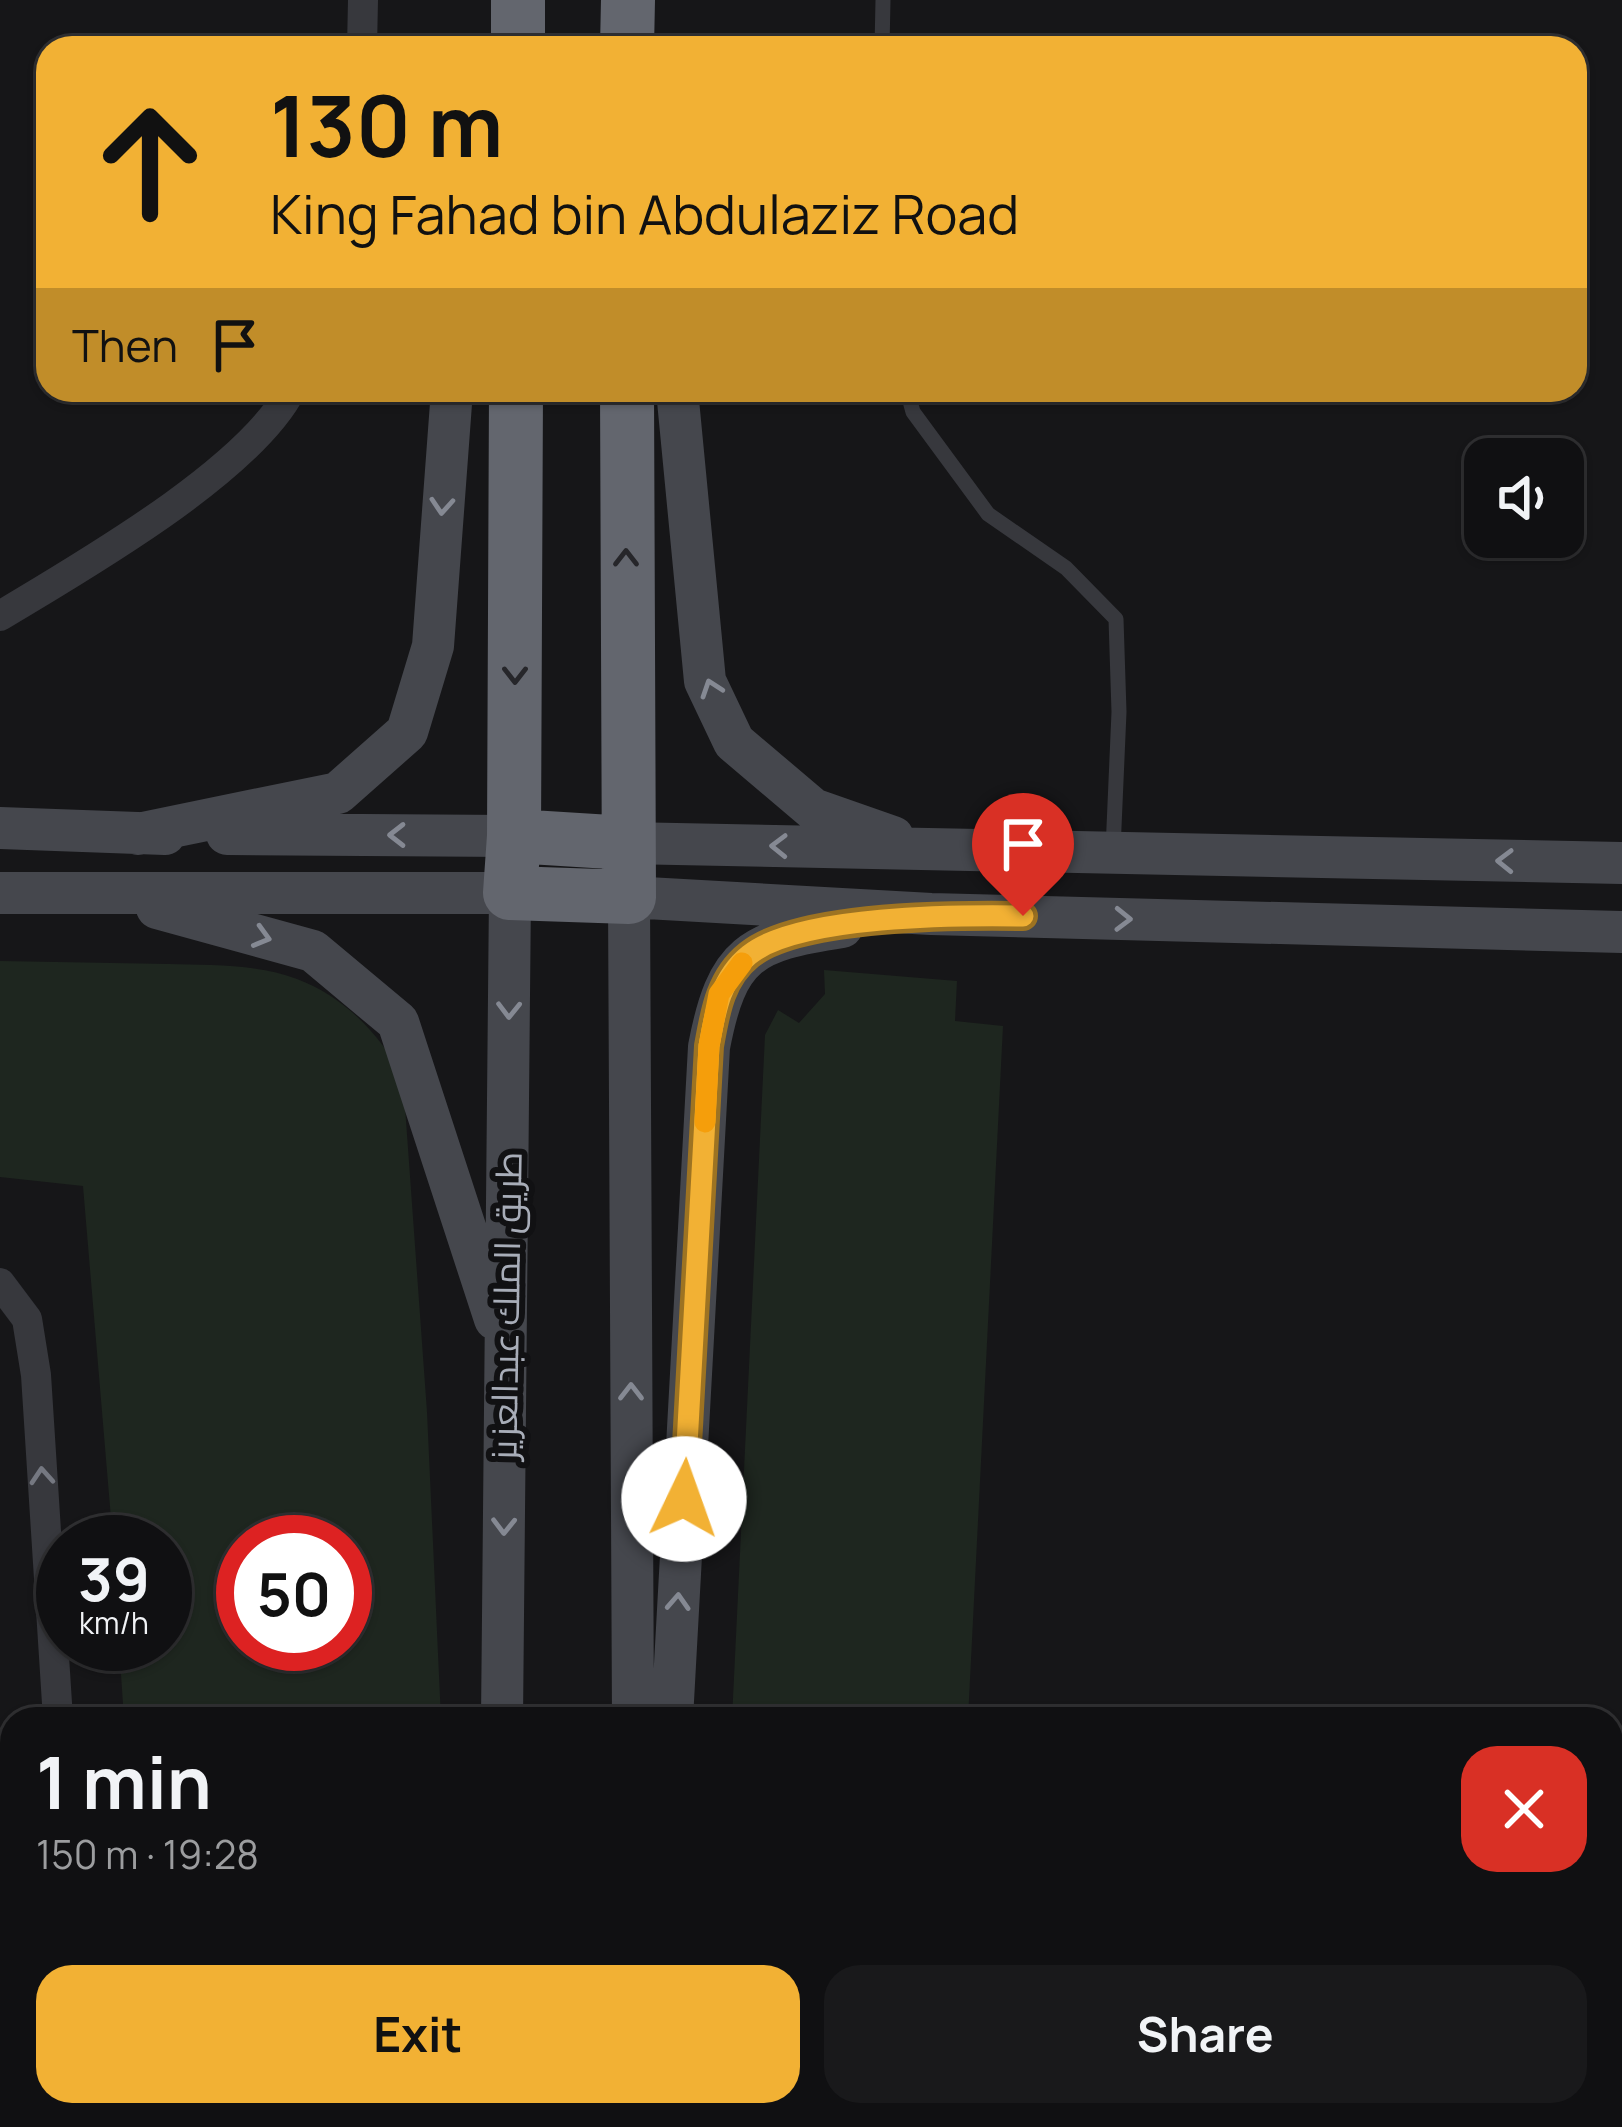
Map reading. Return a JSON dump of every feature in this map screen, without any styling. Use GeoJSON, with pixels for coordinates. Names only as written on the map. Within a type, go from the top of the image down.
{"type":"FeatureCollection","features":[{"type":"Feature","properties":{"kind":"highway"},"geometry":{"type":"LineString","coordinates":[[627,36],[628,0]]}},
{"type":"Feature","properties":{"kind":"highway"},"geometry":{"type":"LineString","coordinates":[[516,402],[510,893],[629,897],[627,402]]}},
{"type":"Feature","properties":{"kind":"highway"},"geometry":{"type":"LineString","coordinates":[[514,836],[626,843]]}},
{"type":"Feature","properties":{"kind":"main road"},"geometry":{"type":"LineString","coordinates":[[138,833],[338,793],[406,732],[433,646],[451,402]]}},
{"type":"Feature","properties":{"kind":"main road"},"geometry":{"type":"LineString","coordinates":[[678,402],[705,681],[734,742],[813,809],[928,849]]}},
{"type":"Feature","properties":{"kind":"main road"},"geometry":{"type":"LineString","coordinates":[[0,828],[514,836]]}},
{"type":"Feature","properties":{"kind":"main road"},"geometry":{"type":"LineString","coordinates":[[626,843],[1622,863]]}},
{"type":"Feature","properties":{"kind":"main road"},"geometry":{"type":"LineString","coordinates":[[0,893],[510,893]]}},
{"type":"Feature","properties":{"kind":"main road","name":"طريق الملك عبدالعزيز"},"geometry":{"type":"LineString","coordinates":[[502,1707],[510,893]]}},
{"type":"Feature","properties":{"kind":"main road"},"geometry":{"type":"LineString","coordinates":[[109,895],[313,952],[398,1022],[506,1351]]}},
{"type":"Feature","properties":{"kind":"main road"},"geometry":{"type":"LineString","coordinates":[[633,1707],[629,897],[931,914],[1622,932]]}},
{"type":"Feature","properties":{"kind":"main road"},"geometry":{"type":"LineString","coordinates":[[673,1707],[709,1046],[719,994],[748,955],[784,936],[931,914]]}},
{"type":"Feature","properties":{"kind":"street"},"geometry":{"type":"LineString","coordinates":[[362,36],[363,0]]}},
{"type":"Feature","properties":{"kind":"street"},"geometry":{"type":"LineString","coordinates":[[0,616],[75,571],[216,473],[285,402]]}},
{"type":"Feature","properties":{"kind":"street"},"geometry":{"type":"LineString","coordinates":[[0,1283],[27,1319],[36,1375],[57,1707]]}},
{"type":"Feature","properties":{"kind":"lane"},"geometry":{"type":"LineString","coordinates":[[882,36],[884,0]]}},
{"type":"Feature","properties":{"kind":"lane"},"geometry":{"type":"LineString","coordinates":[[910,402],[988,514],[1066,568],[1116,619],[1119,712],[1113,853]]}},
{"type":"Feature","properties":{"kind":"shaded area"},"geometry":{"type":"Polygon","coordinates":[[[0,961],[217,965],[297,979],[345,1007],[384,1047],[403,1079],[427,1412],[440,1707],[123,1707],[121,1671],[192,1671],[192,1515],[111,1515],[83,1186],[0,1177],[0,961]]]}},
{"type":"Feature","properties":{"kind":"shaded area"},"geometry":{"type":"Polygon","coordinates":[[[824,970],[957,981],[955,1021],[1003,1026],[969,1707],[733,1707],[765,1035],[778,1010],[799,1023],[825,994],[824,970]]]}},
{"type":"Feature","properties":{"kind":"slow traffic"},"geometry":{"type":"LineString","coordinates":[[705,1122],[709,1046],[719,994],[742,963]]}},
{"type":"Feature","properties":{"kind":"route"},"geometry":{"type":"LineString","coordinates":[[684,1499],[709,1046],[719,994],[748,955],[784,936],[931,914],[1023,916]]}}]}
